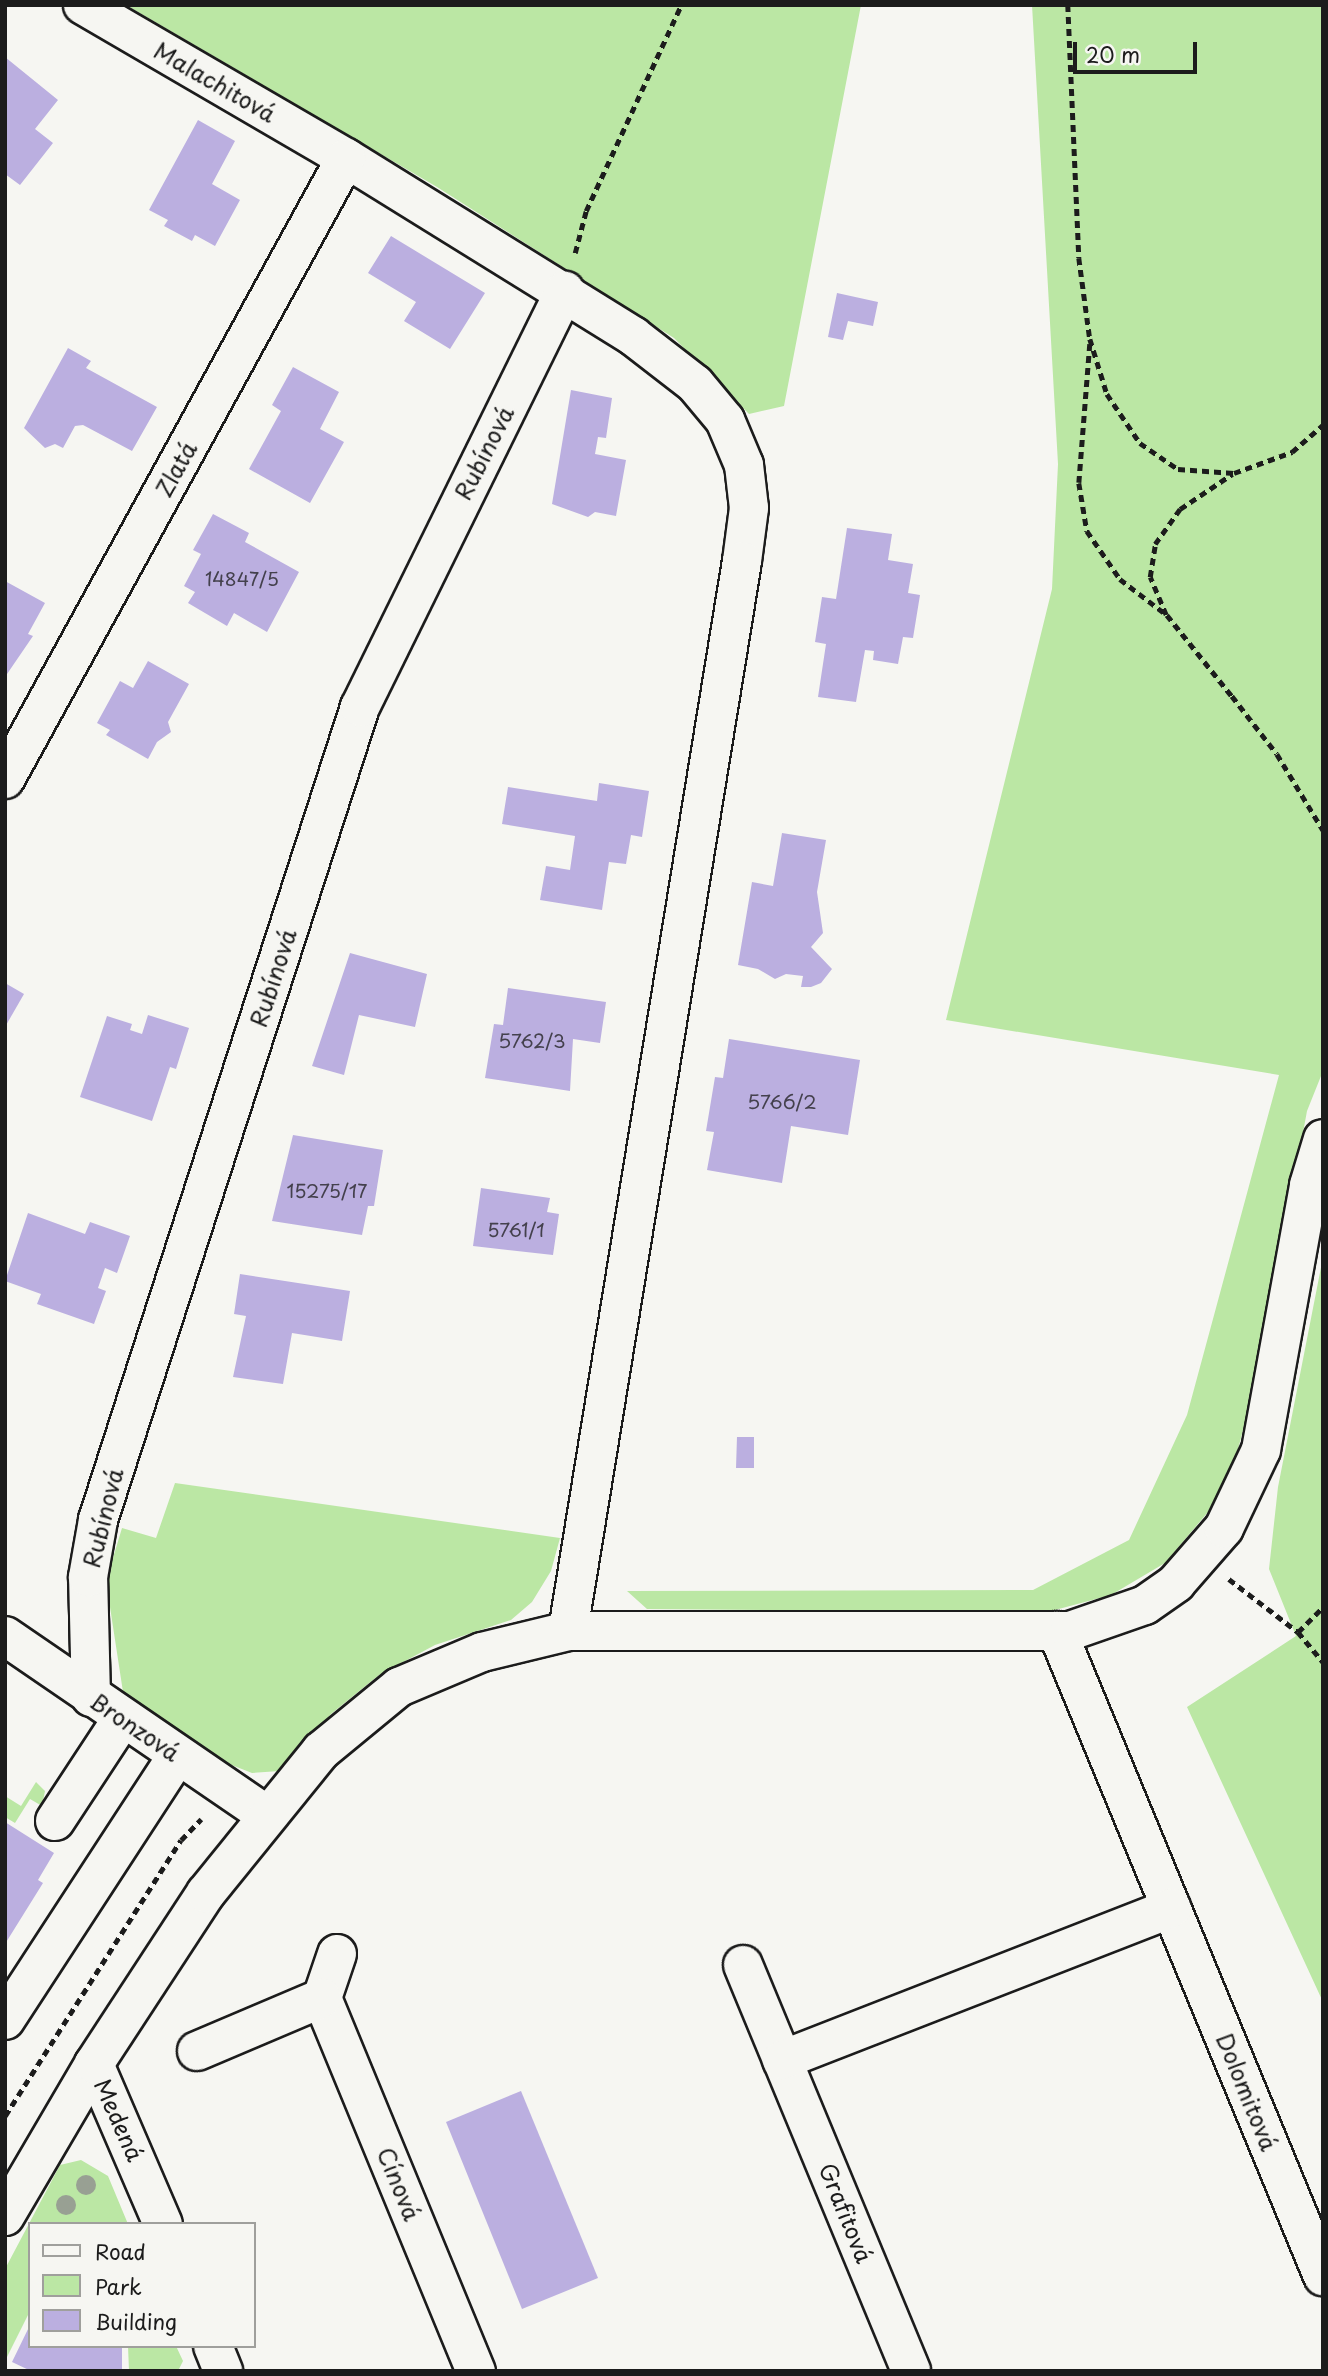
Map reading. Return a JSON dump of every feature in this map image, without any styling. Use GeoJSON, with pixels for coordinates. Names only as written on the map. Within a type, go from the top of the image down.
{"type":"FeatureCollection","features":[{"type":"Feature","properties":{"kind":"street","name":"Malachitová"},"geometry":{"type":"LineString","coordinates":[[83,5],[346,158]]}},
{"type":"Feature","properties":{"kind":"street"},"geometry":{"type":"LineString","coordinates":[[346,158],[565,291],[633,336],[695,384],[725,420],[744,465],[749,508],[568,1631]]}},
{"type":"Feature","properties":{"kind":"street","name":"Zlatá"},"geometry":{"type":"LineString","coordinates":[[5,779],[346,158]]}},
{"type":"Feature","properties":{"kind":"street","name":"Rubínová"},"geometry":{"type":"LineString","coordinates":[[91,1697],[88,1577],[98,1520],[360,707],[565,291]]}},
{"type":"Feature","properties":{"kind":"street"},"geometry":{"type":"LineString","coordinates":[[94,2064],[206,1893],[266,1815],[321,1751],[399,1687],[482,1652],[568,1631],[1056,1632],[1111,1621],[1145,1605],[1200,1559],[1224,1528],[1261,1450],[1310,1185],[1323,1139]]}},
{"type":"Feature","properties":{"kind":"street","name":"Dolomitová"},"geometry":{"type":"LineString","coordinates":[[1056,1632],[1323,2277]]}},
{"type":"Feature","properties":{"kind":"street","name":"Bronzová"},"geometry":{"type":"LineString","coordinates":[[5,1636],[266,1815]]}},
{"type":"Feature","properties":{"kind":"street"},"geometry":{"type":"LineString","coordinates":[[55,1821],[122,1718]]}},
{"type":"Feature","properties":{"kind":"street"},"geometry":{"type":"LineString","coordinates":[[5,2020],[177,1756]]}},
{"type":"Feature","properties":{"kind":"street"},"geometry":{"type":"LineString","coordinates":[[782,2060],[1171,1908]]}},
{"type":"Feature","properties":{"kind":"street"},"geometry":{"type":"LineString","coordinates":[[197,2051],[322,1998],[337,1954]]}},
{"type":"Feature","properties":{"kind":"street","name":"Grafitová"},"geometry":{"type":"LineString","coordinates":[[743,1965],[906,2369]]}},
{"type":"Feature","properties":{"kind":"street","name":"Cínová"},"geometry":{"type":"LineString","coordinates":[[322,1998],[477,2371]]}},
{"type":"Feature","properties":{"kind":"street","name":"Medená"},"geometry":{"type":"LineString","coordinates":[[5,2216],[94,2064]]}},
{"type":"Feature","properties":{"kind":"street","name":"Medená"},"geometry":{"type":"LineString","coordinates":[[94,2064],[162,2222]]}},
{"type":"Feature","properties":{"kind":"street"},"geometry":{"type":"LineString","coordinates":[[214,2348],[223,2371]]}},
{"type":"Feature","properties":{"kind":"path"},"geometry":{"type":"LineString","coordinates":[[565,291],[586,211],[681,5]]}},
{"type":"Feature","properties":{"kind":"path"},"geometry":{"type":"LineString","coordinates":[[1068,5],[1079,258],[1090,339],[1107,394],[1140,443],[1178,469],[1234,473]]}},
{"type":"Feature","properties":{"kind":"path"},"geometry":{"type":"LineString","coordinates":[[1090,339],[1079,483],[1087,531],[1120,579],[1167,615],[1277,754],[1323,830]]}},
{"type":"Feature","properties":{"kind":"path"},"geometry":{"type":"LineString","coordinates":[[1167,615],[1150,577],[1155,544],[1180,509],[1234,473],[1292,452],[1323,425]]}},
{"type":"Feature","properties":{"kind":"path"},"geometry":{"type":"LineString","coordinates":[[1200,1559],[1298,1632],[1323,1662]]}},
{"type":"Feature","properties":{"kind":"path"},"geometry":{"type":"LineString","coordinates":[[1298,1632],[1323,1607]]}},
{"type":"Feature","properties":{"kind":"path"},"geometry":{"type":"LineString","coordinates":[[5,2116],[181,1840],[227,1790]]}},
{"type":"Feature","properties":{"kind":"green space"},"geometry":{"type":"Polygon","coordinates":[[[126,5],[861,5],[784,406],[749,414],[674,338],[437,187],[126,5]]]}},
{"type":"Feature","properties":{"kind":"green space"},"geometry":{"type":"Polygon","coordinates":[[[1032,5],[1323,5],[1323,1071],[1307,1111],[1260,1365],[1237,1453],[1208,1512],[1165,1563],[1111,1595],[1055,1610],[998,1612],[647,1609],[627,1591],[1033,1590],[1129,1540],[1187,1415],[1279,1075],[946,1020],[1052,589],[1058,464],[1032,5]]]}},
{"type":"Feature","properties":{"kind":"green space"},"geometry":{"type":"Polygon","coordinates":[[[1323,1257],[1323,2002],[1187,1707],[1296,1636],[1269,1569],[1278,1487],[1323,1257]]]}},
{"type":"Feature","properties":{"kind":"green space"},"geometry":{"type":"Polygon","coordinates":[[[175,1483],[560,1538],[551,1571],[532,1602],[511,1620],[435,1645],[379,1675],[331,1714],[280,1771],[252,1773],[224,1762],[129,1701],[123,1692],[106,1581],[122,1528],[156,1538],[175,1483]]]}},
{"type":"Feature","properties":{"kind":"green space"},"geometry":{"type":"Polygon","coordinates":[[[36,1782],[45,1791],[42,1806],[30,1799],[15,1823],[5,1817],[5,1796],[21,1806],[36,1782]]]}},
{"type":"Feature","properties":{"kind":"green space"},"geometry":{"type":"Polygon","coordinates":[[[81,2160],[108,2176],[127,2222],[30,2222],[60,2165],[81,2160]]]}},
{"type":"Feature","properties":{"kind":"green space"},"geometry":{"type":"Polygon","coordinates":[[[28,2226],[28,2315],[5,2361],[5,2269],[28,2226]]]}},
{"type":"Feature","properties":{"kind":"green space"},"geometry":{"type":"Polygon","coordinates":[[[128,2348],[177,2348],[183,2361],[178,2371],[129,2371],[128,2348]]]}},
{"type":"Feature","properties":{"kind":"building"},"geometry":{"type":"Polygon","coordinates":[[[5,57],[58,100],[35,129],[53,143],[20,185],[5,174],[5,57]]]}},
{"type":"Feature","properties":{"kind":"building"},"geometry":{"type":"Polygon","coordinates":[[[198,120],[235,141],[212,184],[240,200],[215,246],[195,235],[192,241],[164,226],[168,220],[149,210],[198,120]]]}},
{"type":"Feature","properties":{"kind":"building"},"geometry":{"type":"Polygon","coordinates":[[[391,236],[485,293],[450,349],[404,321],[416,302],[368,273],[391,236]]]}},
{"type":"Feature","properties":{"kind":"building"},"geometry":{"type":"Polygon","coordinates":[[[837,293],[878,302],[873,326],[848,321],[843,340],[828,337],[837,293]]]}},
{"type":"Feature","properties":{"kind":"building"},"geometry":{"type":"Polygon","coordinates":[[[68,348],[91,361],[86,368],[157,407],[132,451],[83,425],[75,426],[63,448],[55,444],[45,448],[24,428],[68,348]]]}},
{"type":"Feature","properties":{"kind":"building"},"geometry":{"type":"Polygon","coordinates":[[[293,367],[339,392],[320,429],[344,442],[310,503],[249,469],[281,411],[272,405],[293,367]]]}},
{"type":"Feature","properties":{"kind":"building"},"geometry":{"type":"Polygon","coordinates":[[[571,390],[612,398],[606,438],[598,437],[595,454],[626,460],[616,516],[595,512],[588,517],[552,504],[571,390]]]}},
{"type":"Feature","properties":{"kind":"building"},"geometry":{"type":"Polygon","coordinates":[[[213,514],[249,533],[245,542],[299,572],[267,632],[234,613],[227,626],[188,603],[195,592],[184,586],[201,554],[193,550],[213,514]]]}},
{"type":"Feature","properties":{"kind":"building"},"geometry":{"type":"Polygon","coordinates":[[[847,528],[892,534],[888,560],[913,564],[908,593],[920,595],[913,638],[903,637],[898,664],[873,660],[874,651],[865,650],[856,702],[818,697],[826,644],[815,642],[822,597],[836,599],[847,528]]]}},
{"type":"Feature","properties":{"kind":"building"},"geometry":{"type":"Polygon","coordinates":[[[5,581],[45,603],[28,634],[33,636],[5,677],[5,581]]]}},
{"type":"Feature","properties":{"kind":"building"},"geometry":{"type":"Polygon","coordinates":[[[148,661],[189,684],[168,722],[171,732],[157,742],[148,759],[106,735],[110,730],[97,723],[120,681],[133,688],[148,661]]]}},
{"type":"Feature","properties":{"kind":"building"},"geometry":{"type":"Polygon","coordinates":[[[599,783],[649,791],[642,837],[631,835],[626,864],[609,862],[602,910],[540,900],[546,866],[570,870],[575,836],[502,824],[508,787],[597,801],[599,783]]]}},
{"type":"Feature","properties":{"kind":"building"},"geometry":{"type":"Polygon","coordinates":[[[782,833],[826,840],[817,892],[823,933],[811,947],[832,969],[821,983],[811,987],[801,987],[803,976],[786,974],[775,979],[758,969],[738,965],[752,882],[773,886],[782,833]]]}},
{"type":"Feature","properties":{"kind":"building"},"geometry":{"type":"Polygon","coordinates":[[[350,953],[427,974],[415,1027],[359,1015],[344,1075],[312,1066],[350,953]]]}},
{"type":"Feature","properties":{"kind":"building"},"geometry":{"type":"Polygon","coordinates":[[[5,983],[24,994],[5,1027],[5,983]]]}},
{"type":"Feature","properties":{"kind":"building"},"geometry":{"type":"Polygon","coordinates":[[[508,988],[606,1002],[600,1043],[573,1039],[570,1091],[485,1078],[494,1024],[503,1025],[508,988]]]}},
{"type":"Feature","properties":{"kind":"building"},"geometry":{"type":"Polygon","coordinates":[[[148,1015],[189,1028],[176,1069],[170,1067],[152,1121],[80,1097],[107,1016],[132,1024],[130,1030],[142,1034],[148,1015]]]}},
{"type":"Feature","properties":{"kind":"building"},"geometry":{"type":"Polygon","coordinates":[[[729,1039],[860,1060],[848,1135],[791,1126],[782,1183],[707,1170],[714,1132],[706,1131],[715,1077],[723,1078],[729,1039]]]}},
{"type":"Feature","properties":{"kind":"building"},"geometry":{"type":"Polygon","coordinates":[[[293,1135],[383,1150],[374,1206],[368,1206],[362,1235],[272,1221],[293,1135]]]}},
{"type":"Feature","properties":{"kind":"building"},"geometry":{"type":"Polygon","coordinates":[[[481,1188],[550,1198],[547,1212],[559,1214],[553,1255],[473,1246],[481,1188]]]}},
{"type":"Feature","properties":{"kind":"building"},"geometry":{"type":"Polygon","coordinates":[[[28,1213],[85,1234],[90,1222],[130,1236],[117,1273],[105,1268],[98,1288],[106,1291],[94,1324],[37,1304],[41,1294],[5,1281],[28,1213]]]}},
{"type":"Feature","properties":{"kind":"building"},"geometry":{"type":"Polygon","coordinates":[[[240,1274],[350,1291],[342,1341],[292,1333],[283,1384],[233,1377],[246,1316],[234,1314],[240,1274]]]}},
{"type":"Feature","properties":{"kind":"building"},"geometry":{"type":"Polygon","coordinates":[[[737,1437],[754,1437],[754,1468],[736,1468],[737,1437]]]}},
{"type":"Feature","properties":{"kind":"building"},"geometry":{"type":"Polygon","coordinates":[[[5,1822],[54,1853],[38,1880],[43,1883],[5,1944],[5,1822]]]}},
{"type":"Feature","properties":{"kind":"building"},"geometry":{"type":"Polygon","coordinates":[[[521,2091],[598,2278],[522,2309],[446,2122],[521,2091]]]}},
{"type":"Feature","properties":{"kind":"building"},"geometry":{"type":"Polygon","coordinates":[[[28,2329],[28,2348],[122,2348],[122,2371],[31,2371],[12,2362],[28,2329]]]}}]}
